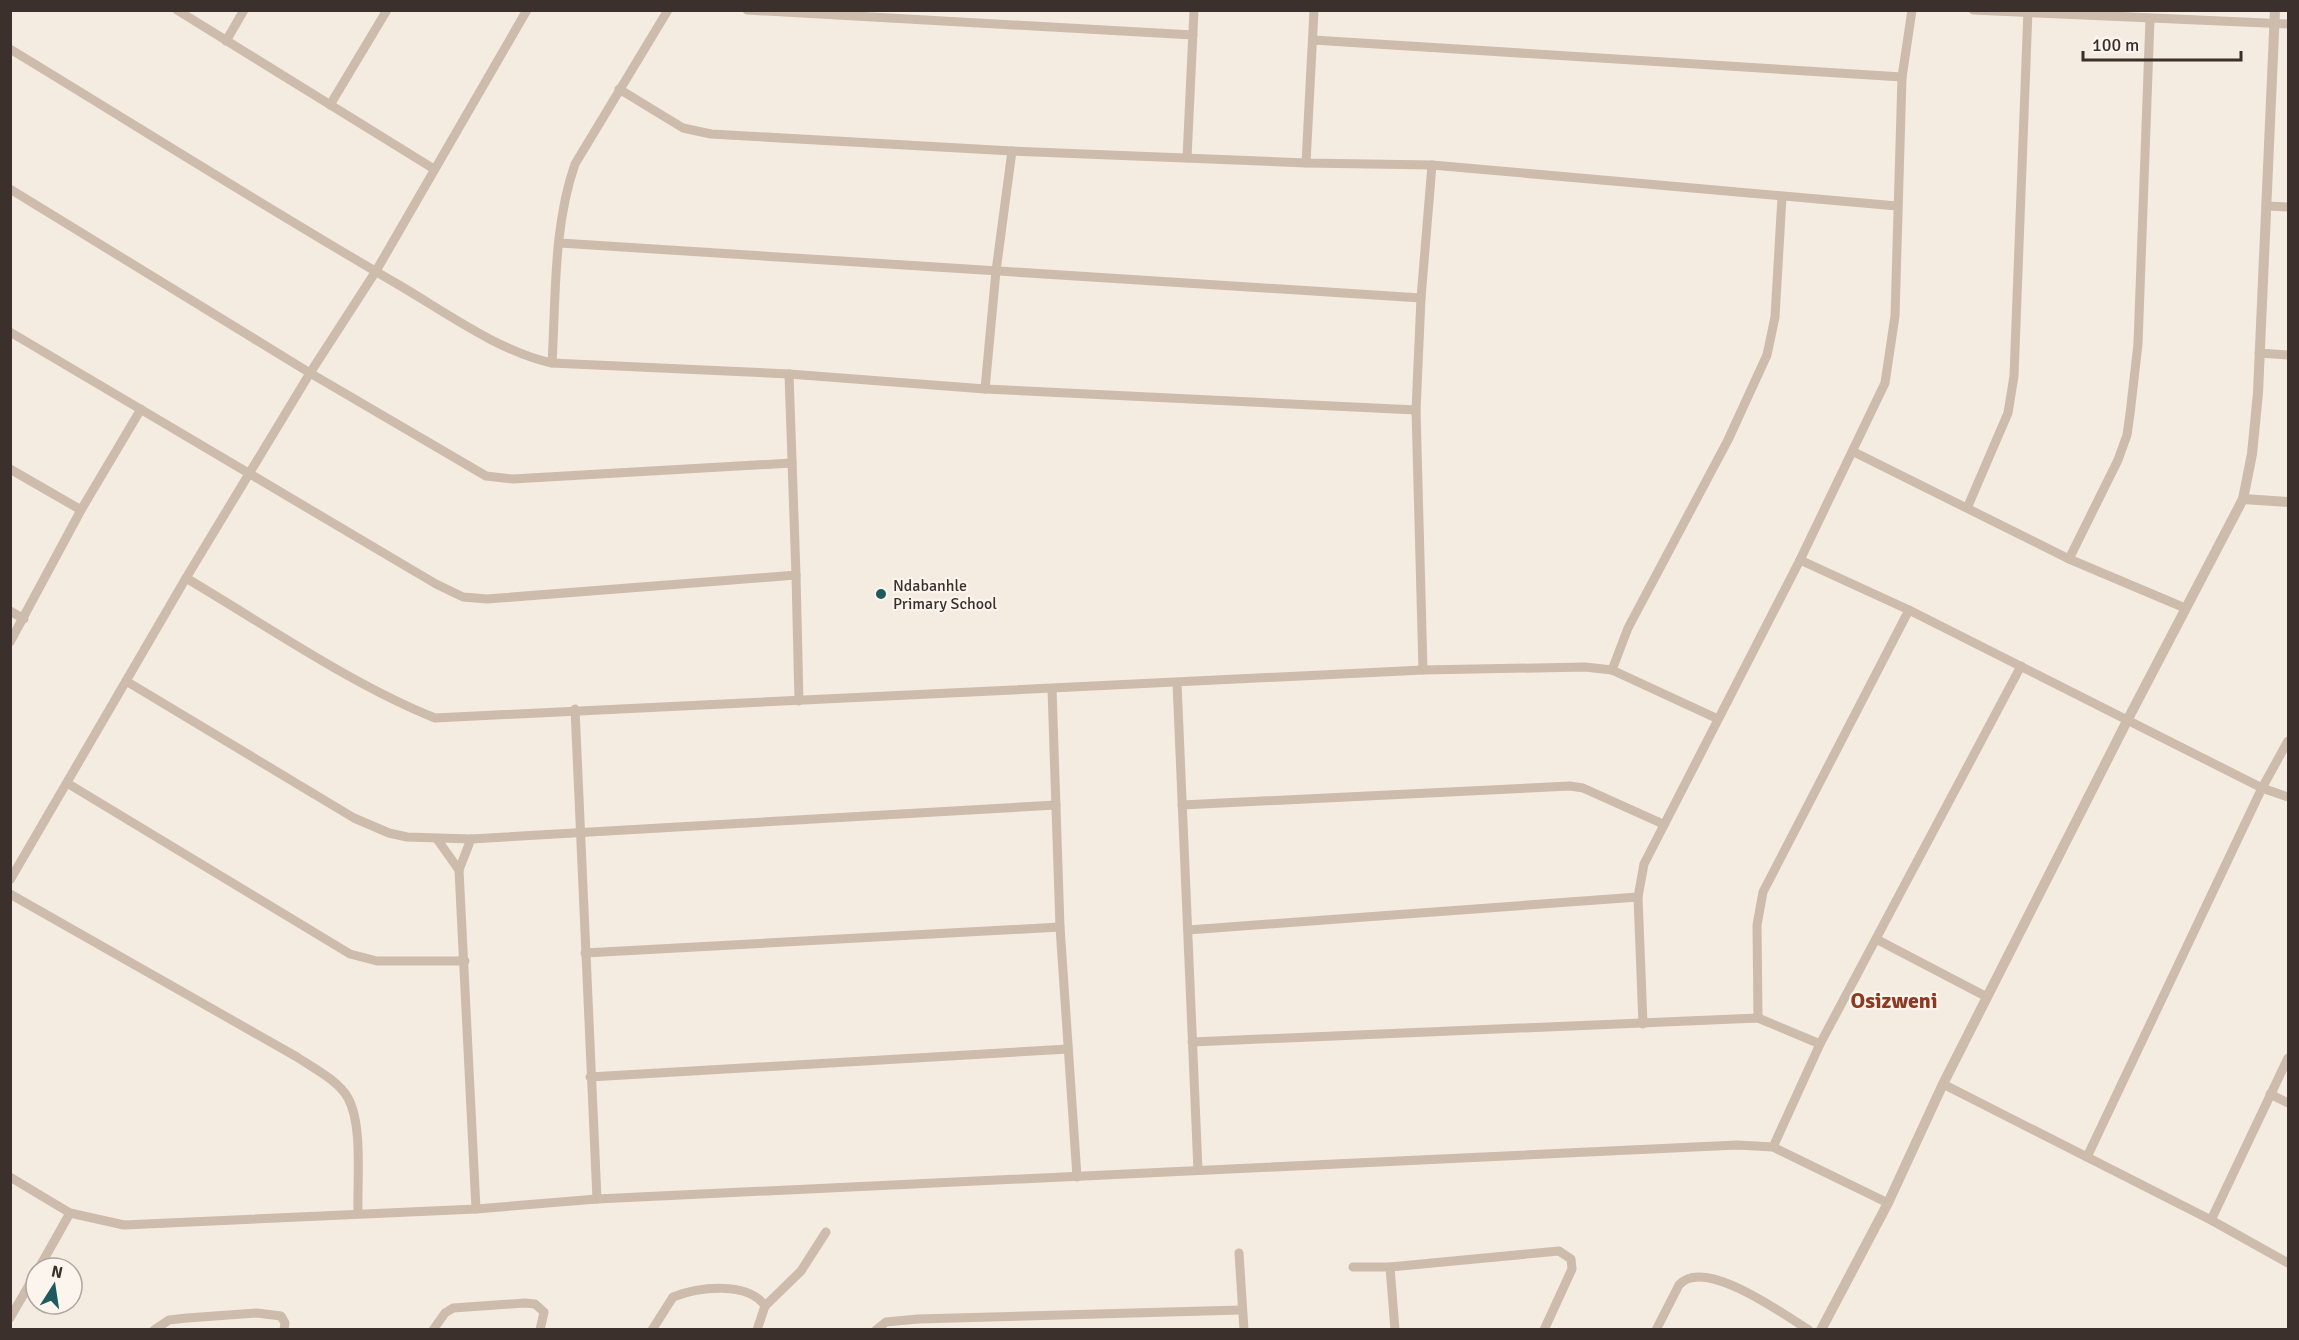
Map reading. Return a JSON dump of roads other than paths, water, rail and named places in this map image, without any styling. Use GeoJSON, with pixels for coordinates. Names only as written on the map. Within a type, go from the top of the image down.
{"type":"FeatureCollection","features":[{"type":"Feature","properties":{"kind":"street"},"geometry":{"type":"LineString","coordinates":[[177,10],[434,169]]}},
{"type":"Feature","properties":{"kind":"street"},"geometry":{"type":"LineString","coordinates":[[226,41],[244,10]]}},
{"type":"Feature","properties":{"kind":"street"},"geometry":{"type":"LineString","coordinates":[[330,105],[387,10]]}},
{"type":"Feature","properties":{"kind":"street"},"geometry":{"type":"LineString","coordinates":[[10,880],[186,578],[310,373],[376,271],[527,10]]}},
{"type":"Feature","properties":{"kind":"street"},"geometry":{"type":"LineString","coordinates":[[552,363],[566,189],[575,164],[668,10]]}},
{"type":"Feature","properties":{"kind":"street"},"geometry":{"type":"LineString","coordinates":[[747,10],[1193,35]]}},
{"type":"Feature","properties":{"kind":"street"},"geometry":{"type":"LineString","coordinates":[[1187,158],[1194,10]]}},
{"type":"Feature","properties":{"kind":"street"},"geometry":{"type":"LineString","coordinates":[[1306,163],[1314,10]]}},
{"type":"Feature","properties":{"kind":"street"},"geometry":{"type":"LineString","coordinates":[[1643,1024],[1638,897],[1644,864],[1800,560],[1854,452],[1885,383],[1893,344],[1902,77],[1912,10]]}},
{"type":"Feature","properties":{"kind":"street"},"geometry":{"type":"LineString","coordinates":[[1973,10],[2289,24]]}},
{"type":"Feature","properties":{"kind":"street"},"geometry":{"type":"LineString","coordinates":[[1821,1329],[1888,1203],[1943,1084],[2128,719],[2243,499],[2253,442],[2259,353],[2275,10]]}},
{"type":"Feature","properties":{"kind":"street"},"geometry":{"type":"LineString","coordinates":[[1968,506],[2008,413],[2014,376],[2028,12]]}},
{"type":"Feature","properties":{"kind":"street"},"geometry":{"type":"LineString","coordinates":[[2069,559],[2118,460],[2127,435],[2138,344],[2150,19]]}},
{"type":"Feature","properties":{"kind":"street"},"geometry":{"type":"LineString","coordinates":[[1313,40],[1902,77]]}},
{"type":"Feature","properties":{"kind":"street"},"geometry":{"type":"LineString","coordinates":[[10,49],[376,271],[495,340],[534,359],[552,363],[789,374],[985,389],[1416,410]]}},
{"type":"Feature","properties":{"kind":"street"},"geometry":{"type":"LineString","coordinates":[[619,89],[670,121],[698,133],[1012,151],[1306,163],[1432,165],[1898,206]]}},
{"type":"Feature","properties":{"kind":"street"},"geometry":{"type":"LineString","coordinates":[[985,389],[996,271],[1012,151]]}},
{"type":"Feature","properties":{"kind":"street"},"geometry":{"type":"LineString","coordinates":[[1423,670],[1416,410],[1421,298],[1432,165]]}},
{"type":"Feature","properties":{"kind":"street"},"geometry":{"type":"LineString","coordinates":[[10,189],[310,373],[486,476],[513,478],[792,463]]}},
{"type":"Feature","properties":{"kind":"street"},"geometry":{"type":"LineString","coordinates":[[1612,670],[1628,628],[1728,440],[1767,355],[1775,316],[1782,197]]}},
{"type":"Feature","properties":{"kind":"street"},"geometry":{"type":"LineString","coordinates":[[2267,206],[2289,207]]}},
{"type":"Feature","properties":{"kind":"street"},"geometry":{"type":"LineString","coordinates":[[560,243],[1421,298]]}},
{"type":"Feature","properties":{"kind":"street"},"geometry":{"type":"LineString","coordinates":[[10,332],[436,584],[463,597],[487,599],[796,574]]}},
{"type":"Feature","properties":{"kind":"street"},"geometry":{"type":"LineString","coordinates":[[2259,353],[2289,355]]}},
{"type":"Feature","properties":{"kind":"street"},"geometry":{"type":"LineString","coordinates":[[789,374],[800,701]]}},
{"type":"Feature","properties":{"kind":"street"},"geometry":{"type":"LineString","coordinates":[[10,642],[81,510],[141,409]]}},
{"type":"Feature","properties":{"kind":"street"},"geometry":{"type":"LineString","coordinates":[[1854,452],[1968,506],[2069,559],[2185,608]]}},
{"type":"Feature","properties":{"kind":"street"},"geometry":{"type":"LineString","coordinates":[[10,469],[81,510]]}},
{"type":"Feature","properties":{"kind":"street"},"geometry":{"type":"LineString","coordinates":[[2243,499],[2289,502]]}},
{"type":"Feature","properties":{"kind":"street"},"geometry":{"type":"LineString","coordinates":[[1800,560],[1909,610],[2262,788],[2289,797]]}},
{"type":"Feature","properties":{"kind":"street"},"geometry":{"type":"LineString","coordinates":[[186,578],[336,667],[411,708],[435,718],[574,709],[800,701],[1423,670],[1585,667],[1612,670],[1718,719]]}},
{"type":"Feature","properties":{"kind":"street"},"geometry":{"type":"LineString","coordinates":[[1758,1018],[1757,925],[1763,892],[1909,610]]}},
{"type":"Feature","properties":{"kind":"street"},"geometry":{"type":"LineString","coordinates":[[10,611],[24,619]]}},
{"type":"Feature","properties":{"kind":"street"},"geometry":{"type":"LineString","coordinates":[[1773,1147],[1820,1044],[2021,666]]}},
{"type":"Feature","properties":{"kind":"street"},"geometry":{"type":"LineString","coordinates":[[126,681],[354,818],[389,833],[437,839],[471,839],[1056,805]]}},
{"type":"Feature","properties":{"kind":"street"},"geometry":{"type":"LineString","coordinates":[[1177,683],[1198,1170]]}},
{"type":"Feature","properties":{"kind":"street"},"geometry":{"type":"LineString","coordinates":[[1052,689],[1060,927],[1077,1177]]}},
{"type":"Feature","properties":{"kind":"street"},"geometry":{"type":"LineString","coordinates":[[574,709],[597,1198]]}},
{"type":"Feature","properties":{"kind":"street"},"geometry":{"type":"LineString","coordinates":[[2086,1157],[2262,788],[2289,741]]}},
{"type":"Feature","properties":{"kind":"street"},"geometry":{"type":"LineString","coordinates":[[67,783],[350,954],[377,961],[465,961]]}},
{"type":"Feature","properties":{"kind":"street"},"geometry":{"type":"LineString","coordinates":[[1182,805],[1570,786],[1582,788],[1663,824]]}},
{"type":"Feature","properties":{"kind":"street"},"geometry":{"type":"LineString","coordinates":[[437,839],[459,870]]}},
{"type":"Feature","properties":{"kind":"street"},"geometry":{"type":"LineString","coordinates":[[471,839],[459,870],[476,1209]]}},
{"type":"Feature","properties":{"kind":"street"},"geometry":{"type":"LineString","coordinates":[[10,894],[297,1057],[330,1080],[347,1096],[355,1116],[358,1213]]}},
{"type":"Feature","properties":{"kind":"street"},"geometry":{"type":"LineString","coordinates":[[1188,930],[1638,897]]}},
{"type":"Feature","properties":{"kind":"street"},"geometry":{"type":"LineString","coordinates":[[585,953],[1060,927]]}},
{"type":"Feature","properties":{"kind":"street"},"geometry":{"type":"LineString","coordinates":[[1876,939],[1987,997]]}},
{"type":"Feature","properties":{"kind":"street"},"geometry":{"type":"LineString","coordinates":[[1192,1042],[1758,1018],[1820,1044]]}},
{"type":"Feature","properties":{"kind":"street"},"geometry":{"type":"LineString","coordinates":[[590,1077],[1068,1049]]}},
{"type":"Feature","properties":{"kind":"street"},"geometry":{"type":"LineString","coordinates":[[2211,1220],[2289,1058]]}},
{"type":"Feature","properties":{"kind":"street"},"geometry":{"type":"LineString","coordinates":[[1943,1084],[2211,1220],[2289,1263]]}},
{"type":"Feature","properties":{"kind":"street"},"geometry":{"type":"LineString","coordinates":[[2270,1095],[2289,1103]]}},
{"type":"Feature","properties":{"kind":"street"},"geometry":{"type":"LineString","coordinates":[[10,1177],[70,1213],[124,1225],[476,1209],[597,1198],[1737,1145],[1773,1147],[1888,1203]]}},
{"type":"Feature","properties":{"kind":"street"},"geometry":{"type":"LineString","coordinates":[[46,1256],[70,1213]]}},
{"type":"Feature","properties":{"kind":"street"},"geometry":{"type":"LineString","coordinates":[[757,1329],[765,1306],[801,1271],[826,1232]]}},
{"type":"Feature","properties":{"kind":"street"},"geometry":{"type":"LineString","coordinates":[[1353,1267],[1390,1267],[1555,1251],[1563,1253],[1571,1259],[1572,1269],[1545,1329]]}},
{"type":"Feature","properties":{"kind":"street"},"geometry":{"type":"LineString","coordinates":[[1239,1253],[1244,1329]]}},
{"type":"Feature","properties":{"kind":"street"},"geometry":{"type":"LineString","coordinates":[[1390,1267],[1395,1329]]}},
{"type":"Feature","properties":{"kind":"street"},"geometry":{"type":"LineString","coordinates":[[1656,1329],[1684,1279],[1702,1275],[1723,1281],[1809,1329]]}},
{"type":"Feature","properties":{"kind":"street"},"geometry":{"type":"LineString","coordinates":[[652,1329],[673,1297],[686,1292],[701,1290],[750,1292],[765,1306]]}},
{"type":"Feature","properties":{"kind":"street"},"geometry":{"type":"LineString","coordinates":[[10,1318],[24,1294]]}},
{"type":"Feature","properties":{"kind":"street"},"geometry":{"type":"LineString","coordinates":[[433,1329],[445,1313],[453,1308],[525,1304],[535,1304],[544,1312],[540,1329]]}},
{"type":"Feature","properties":{"kind":"street"},"geometry":{"type":"LineString","coordinates":[[876,1329],[886,1322],[918,1319],[1241,1310]]}},
{"type":"Feature","properties":{"kind":"street"},"geometry":{"type":"LineString","coordinates":[[154,1329],[169,1320],[257,1313],[281,1316],[284,1329]]}},
{"type":"Feature","properties":{"kind":"place","name":"Ndabanhle Primary School"},"geometry":{"type":"Point","coordinates":[881,594]}},
{"type":"Feature","properties":{"kind":"district","name":"Osizweni"},"geometry":{"type":"Point","coordinates":[1894,1000]}}]}
